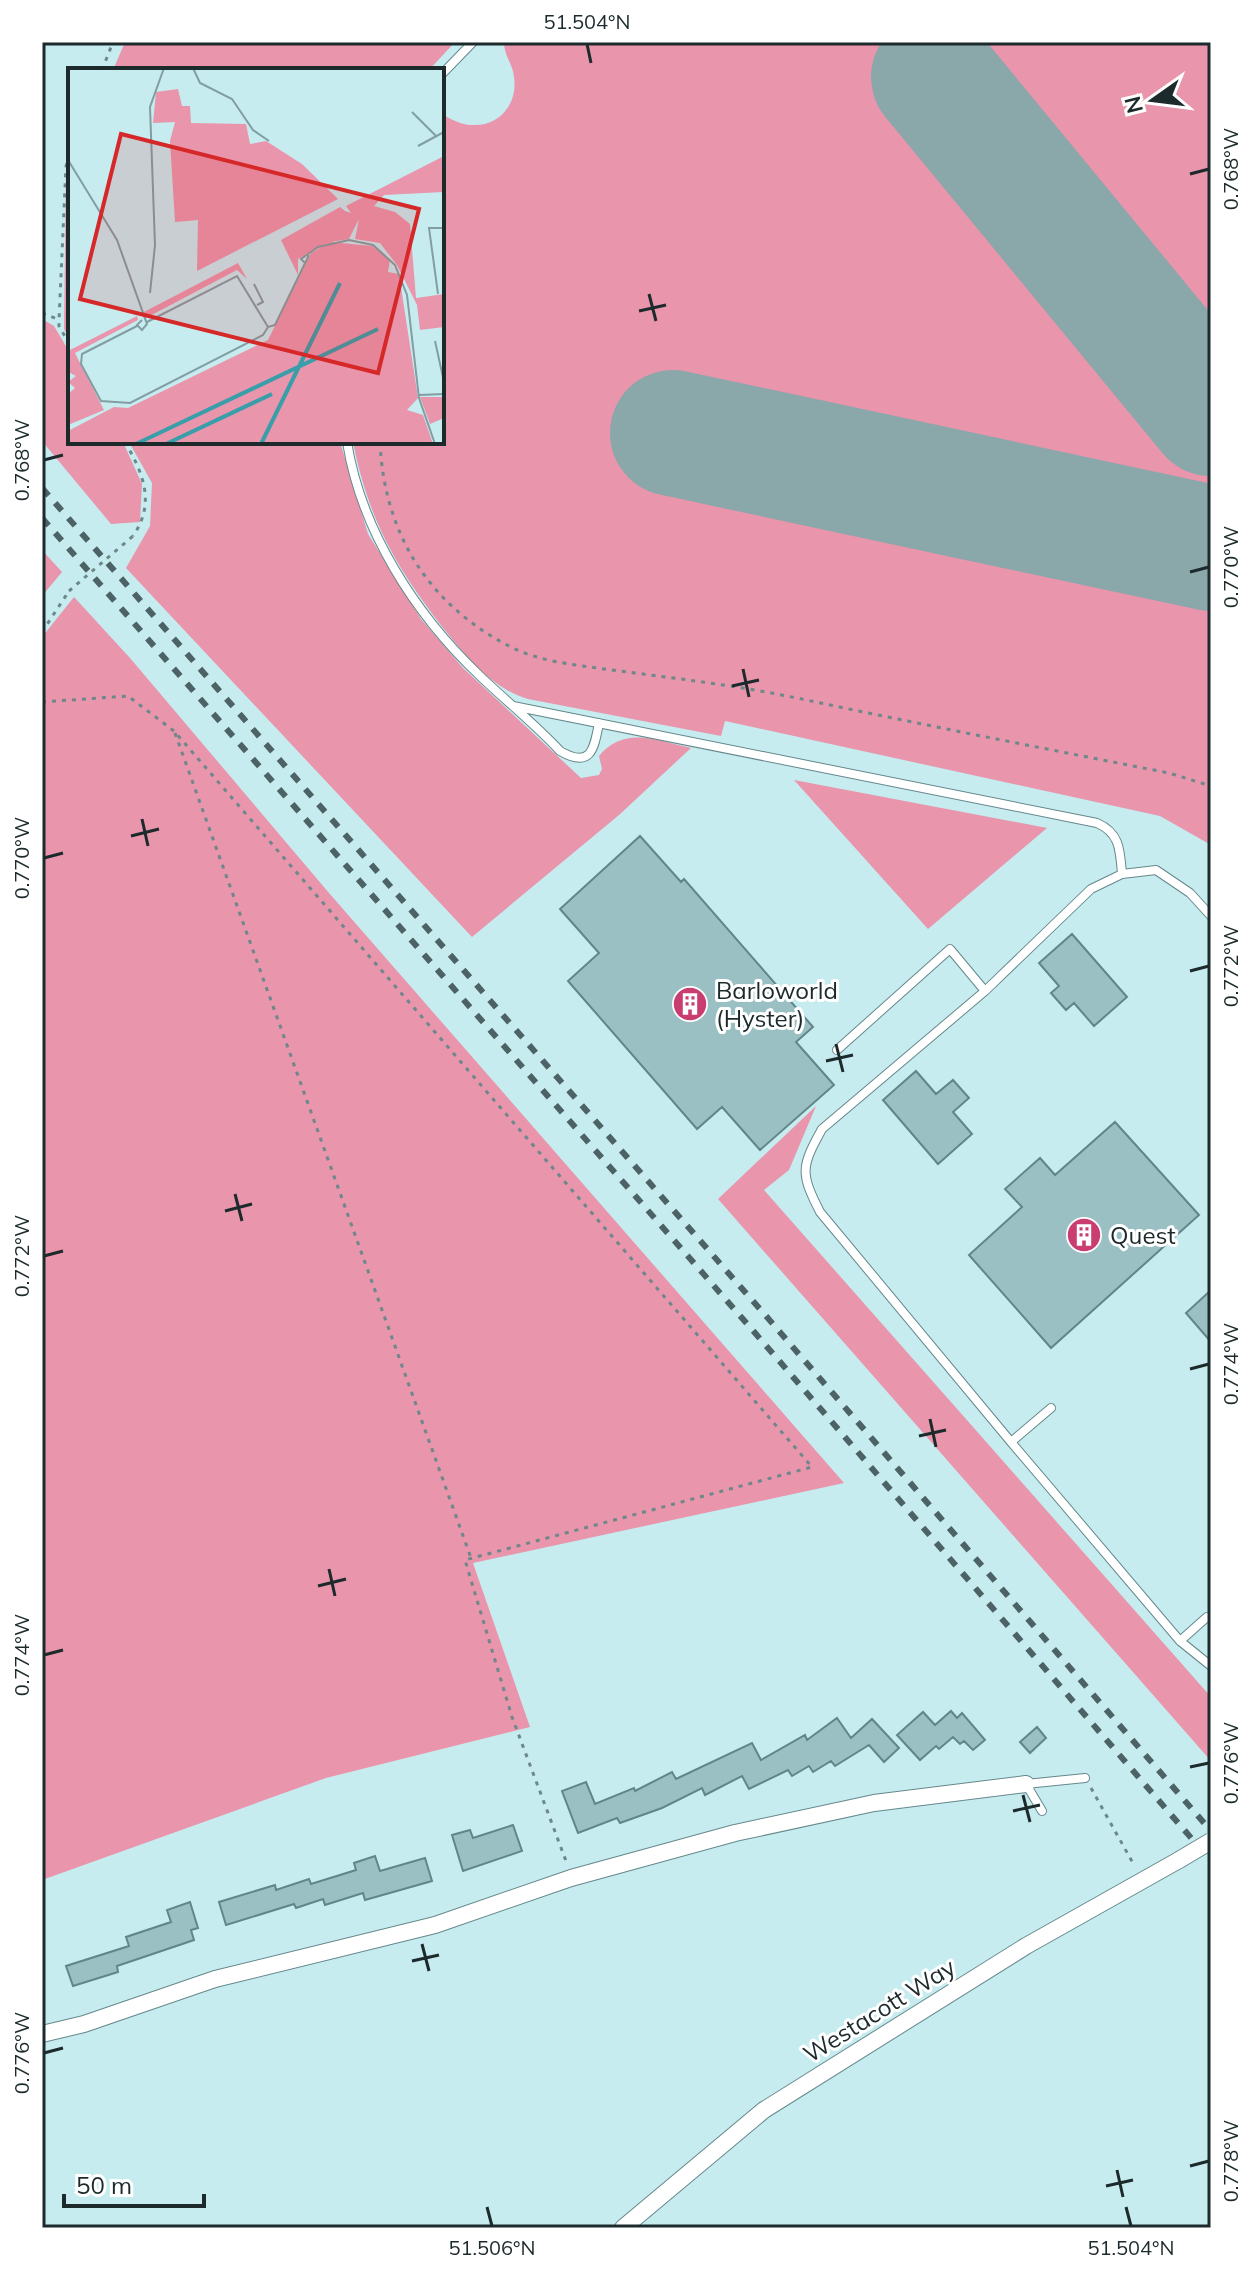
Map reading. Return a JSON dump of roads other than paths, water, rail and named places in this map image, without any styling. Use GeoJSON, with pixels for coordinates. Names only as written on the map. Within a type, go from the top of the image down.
{"type":"FeatureCollection","features":[{"type":"Feature","properties":{"kind":"street"},"geometry":{"type":"LineString","coordinates":[[42,2034],[84,2024],[215,1979],[435,1925],[571,1878],[735,1833],[874,1803],[1026,1784]]}},
{"type":"Feature","properties":{"kind":"street","name":"Westacott Way"},"geometry":{"type":"LineString","coordinates":[[623,2228],[764,2110],[1026,1946],[1211,1841]]}},
{"type":"Feature","properties":{"kind":"lane"},"geometry":{"type":"LineString","coordinates":[[444,72],[473,42]]}},
{"type":"Feature","properties":{"kind":"lane"},"geometry":{"type":"LineString","coordinates":[[348,444],[375,530],[402,581],[459,655],[560,751],[583,758],[593,750],[599,723]]}},
{"type":"Feature","properties":{"kind":"lane"},"geometry":{"type":"LineString","coordinates":[[513,706],[1097,823],[1109,829],[1116,840],[1122,874]]}},
{"type":"Feature","properties":{"kind":"lane"},"geometry":{"type":"LineString","coordinates":[[1211,916],[1190,893],[1156,870],[1122,874],[1091,889],[985,991],[822,1129],[806,1157],[807,1185],[820,1212],[1180,1641],[1211,1666]]}},
{"type":"Feature","properties":{"kind":"lane"},"geometry":{"type":"LineString","coordinates":[[837,1050],[950,949],[985,991]]}},
{"type":"Feature","properties":{"kind":"lane"},"geometry":{"type":"LineString","coordinates":[[1011,1442],[1051,1408]]}},
{"type":"Feature","properties":{"kind":"lane"},"geometry":{"type":"LineString","coordinates":[[1180,1641],[1207,1617]]}},
{"type":"Feature","properties":{"kind":"lane"},"geometry":{"type":"LineString","coordinates":[[1042,1811],[1026,1784],[1085,1778]]}},
{"type":"Feature","properties":{"kind":"railway"},"geometry":{"type":"LineString","coordinates":[[42,488],[766,1316],[1211,1831]]}},
{"type":"Feature","properties":{"kind":"railway"},"geometry":{"type":"LineString","coordinates":[[42,518],[749,1326],[1211,1861]]}},
{"type":"Feature","properties":{"kind":"place","name":"Barloworld (Hyster)"},"geometry":{"type":"Point","coordinates":[690,1004]}},
{"type":"Feature","properties":{"kind":"place","name":"Quest"},"geometry":{"type":"Point","coordinates":[1084,1235]}}]}
